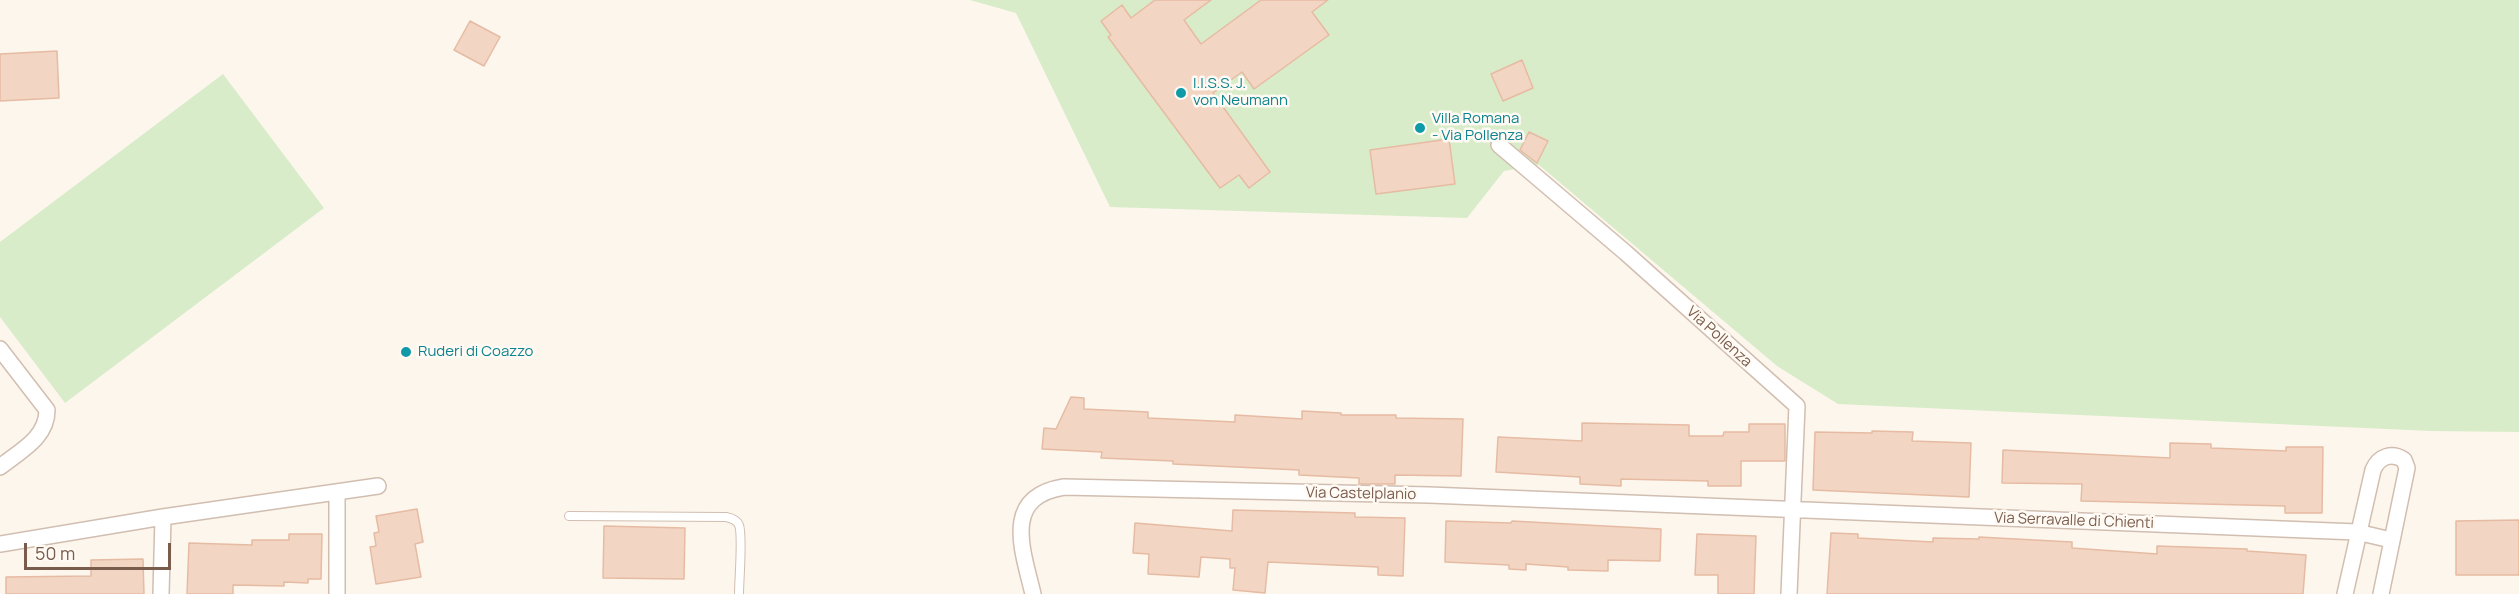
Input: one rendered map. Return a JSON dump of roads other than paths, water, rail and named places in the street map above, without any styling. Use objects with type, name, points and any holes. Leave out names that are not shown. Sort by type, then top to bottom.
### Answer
[{"type":"street","name":"Via Pollenza","points":[[1499,145],[1626,253],[1797,406],[1789,594]]},
{"type":"street","points":[[0,349],[47,410],[47,420],[37,438],[0,467]]},
{"type":"street","points":[[2345,594],[2374,466],[2382,458],[2395,455],[2404,460],[2407,468],[2381,594]]},
{"type":"street","points":[[0,544],[163,517],[378,486]]},
{"type":"street","name":"Via Castelplanio","points":[[1033,594],[1020,534],[1022,518],[1035,498],[1053,488],[1429,495],[1791,510]]},
{"type":"street","points":[[337,493],[337,594]]},
{"type":"street","name":"Via Serravalle di Chienti","points":[[1791,510],[2358,532],[2391,540]]},
{"type":"street","points":[[162,594],[163,517]]},
{"type":"lane","points":[[569,516],[726,517],[734,519],[739,524],[739,594]]},
{"type":"place","name":"I.I.S.S. J. von Neumann","points":[[1181,93]]},
{"type":"place","name":"Villa Romana - Via Pollenza","points":[[1420,128]]},
{"type":"place","name":"Ruderi di Coazzo","points":[[406,352]]}]
